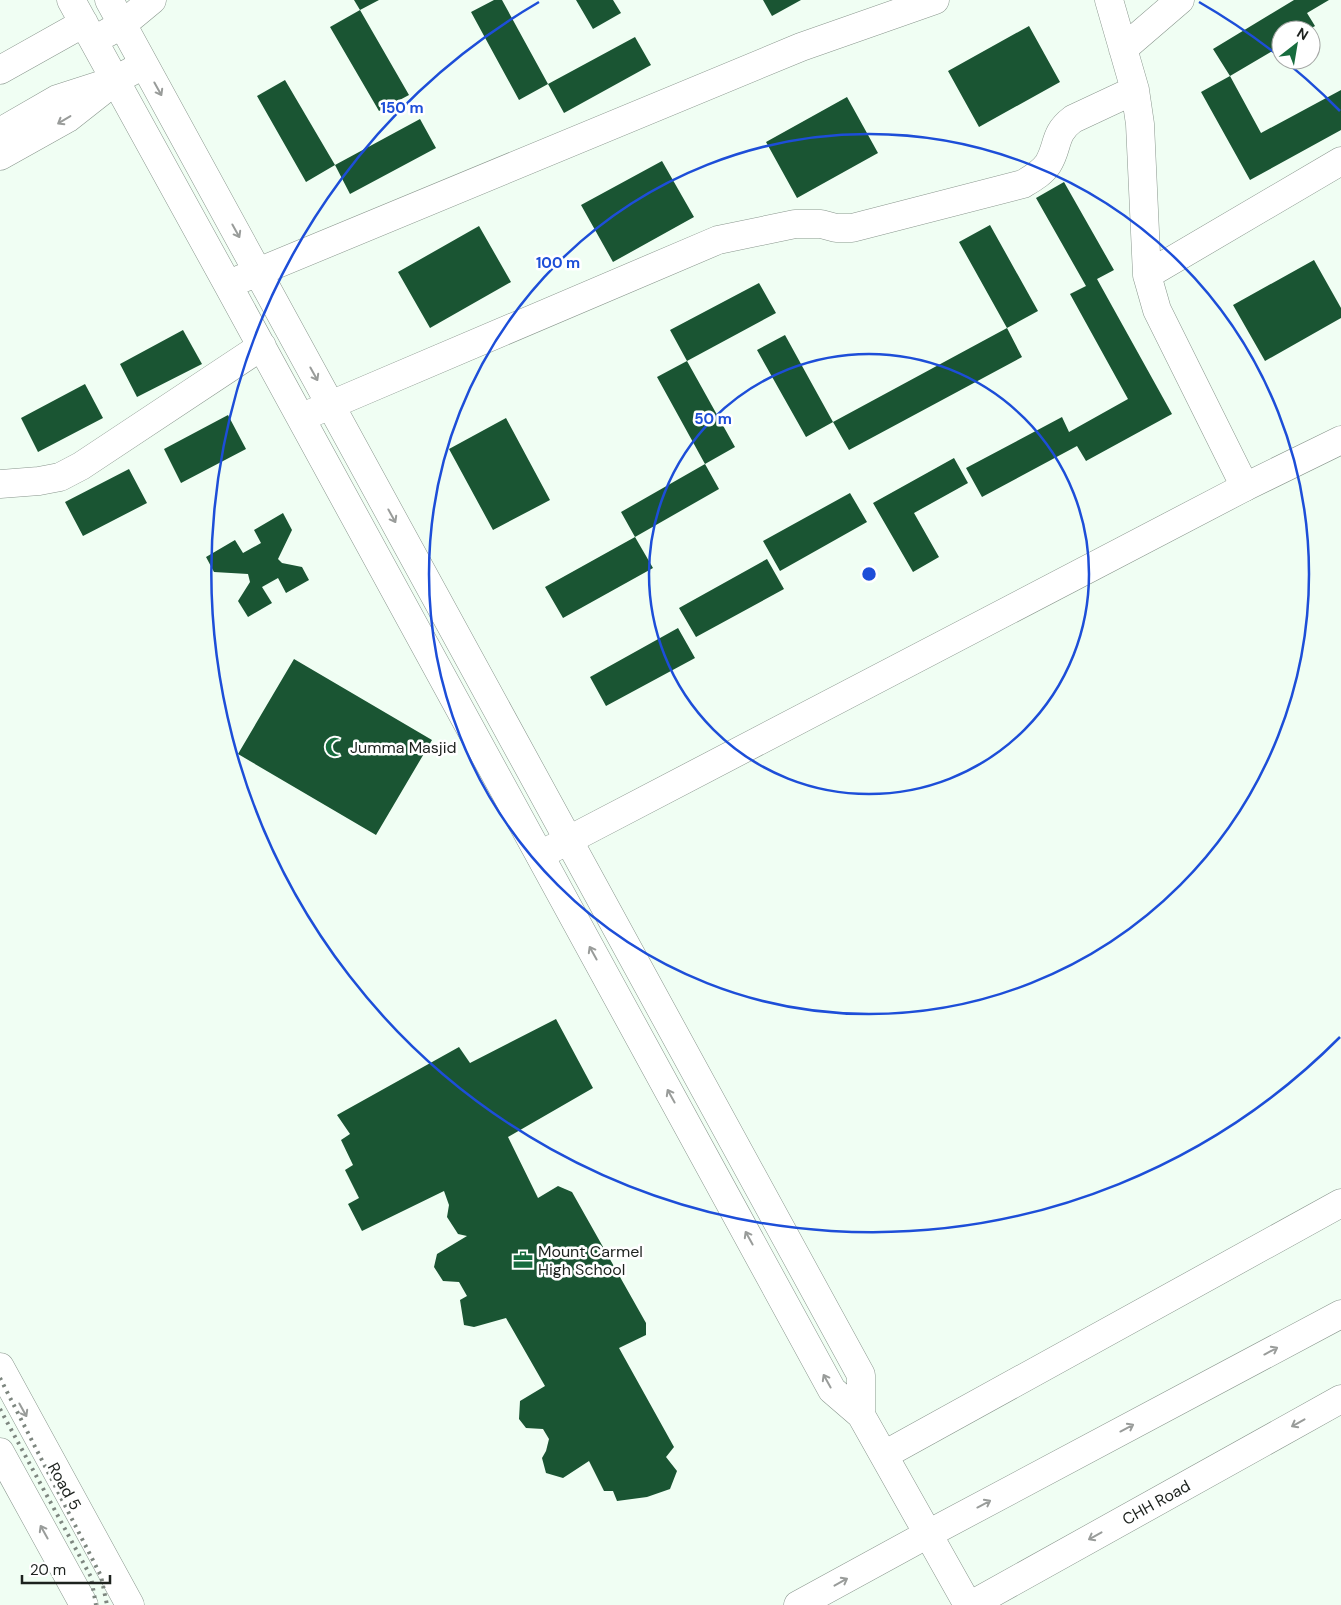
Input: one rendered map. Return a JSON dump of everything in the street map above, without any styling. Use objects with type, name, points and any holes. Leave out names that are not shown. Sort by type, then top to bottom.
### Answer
[{"type":"street","points":[[71,0],[832,1390],[861,1415],[969,1605]]},
{"type":"street","points":[[109,0],[861,1375],[861,1415]]},
{"type":"street","points":[[0,70],[89,32],[123,24],[152,0]]},
{"type":"street","points":[[228,285],[801,48],[935,0]]},
{"type":"street","points":[[1109,0],[1135,90],[1140,124],[1147,275],[1157,310],[1245,487]]},
{"type":"street","points":[[1123,49],[1180,0]]},
{"type":"street","points":[[0,156],[68,118],[116,80],[145,64]]},
{"type":"street","points":[[0,132],[57,99],[116,80]]},
{"type":"street","points":[[301,418],[718,240],[795,224],[821,224],[852,228],[1023,184],[1039,175],[1048,163],[1058,135],[1072,119],[1135,90]]},
{"type":"street","points":[[1147,275],[1341,161]]},
{"type":"street","points":[[0,484],[60,477],[81,466],[262,346]]},
{"type":"street","points":[[540,855],[1245,487],[1341,440]]},
{"type":"street","points":[[884,1455],[1341,1202]]},
{"type":"street","points":[[798,1605],[1341,1314]]},
{"type":"street","name":"Road 5","points":[[0,1367],[130,1605]]},
{"type":"street","name":"CHH Road","points":[[969,1605],[1341,1399]]},
{"type":"street","points":[[0,1452],[84,1605]]},
{"type":"building","points":[[354,0],[379,0],[360,10]]},
{"type":"building","points":[[494,0],[502,0],[548,84],[519,100],[471,12]]},
{"type":"building","points":[[576,0],[613,0],[621,13],[593,29]]},
{"type":"building","points":[[763,0],[801,0],[772,16]]},
{"type":"building","points":[[1294,0],[1329,0],[1307,13],[1311,20],[1271,20],[1271,52],[1230,76],[1213,49]]},
{"type":"building","points":[[360,10],[409,95],[379,111],[330,27]]},
{"type":"building","points":[[1029,26],[1060,82],[979,127],[948,71]]},
{"type":"building","points":[[635,37],[651,65],[564,113],[548,84]]},
{"type":"building","points":[[1230,76],[1261,133],[1341,90],[1341,130],[1250,180],[1201,92]]},
{"type":"building","points":[[285,80],[335,165],[306,182],[257,96]]},
{"type":"building","points":[[847,97],[878,153],[797,198],[766,142]]},
{"type":"building","points":[[420,119],[436,148],[350,194],[335,165]]},
{"type":"building","points":[[662,161],[694,217],[613,262],[581,205]]},
{"type":"building","points":[[1064,182],[1114,270],[1097,279],[1172,414],[1086,461],[1077,446],[982,497],[966,468],[1062,417],[1069,432],[1128,399],[1070,294],[1086,286],[1036,198]]},
{"type":"building","points":[[990,225],[1038,311],[1007,328],[959,242]]},
{"type":"building","points":[[479,226],[511,282],[430,328],[398,272]]},
{"type":"building","points":[[1314,260],[1341,308],[1341,318],[1265,361],[1233,305]]},
{"type":"building","points":[[759,283],[776,313],[687,361],[670,330]]},
{"type":"building","points":[[1007,328],[1022,357],[849,450],[833,422]]},
{"type":"building","points":[[183,330],[202,364],[137,397],[120,364]]},
{"type":"building","points":[[785,335],[833,422],[806,437],[757,350]]},
{"type":"building","points":[[687,361],[735,447],[705,464],[657,377]]},
{"type":"building","points":[[85,384],[103,418],[38,452],[21,418]]},
{"type":"building","points":[[228,415],[246,449],[181,483],[164,449]]},
{"type":"building","points":[[506,418],[550,500],[493,530],[449,449]]},
{"type":"building","points":[[954,458],[968,483],[914,513],[939,557],[913,572],[873,503]]},
{"type":"building","points":[[705,464],[719,489],[635,537],[621,512]]},
{"type":"building","points":[[129,469],[147,503],[83,536],[65,502]]},
{"type":"building","points":[[850,493],[867,522],[780,571],[763,541]]},
{"type":"building","points":[[283,513],[292,530],[278,559],[282,563],[302,567],[309,580],[286,593],[278,578],[262,587],[272,603],[248,617],[238,601],[250,582],[248,574],[214,572],[206,557],[235,540],[243,553],[261,543],[254,530]]},
{"type":"building","points":[[635,537],[653,568],[563,618],[545,587]]},
{"type":"building","points":[[767,559],[784,589],[696,637],[679,608]]},
{"type":"building","points":[[678,628],[695,658],[606,706],[590,677]]},
{"type":"building","name":"Jumma Masjid","points":[[294,659],[432,740],[376,835],[238,754]]},
{"type":"building","name":"Mount Carmel High School","points":[[556,1019],[593,1088],[508,1137],[538,1198],[558,1186],[572,1192],[646,1323],[646,1335],[619,1348],[674,1447],[666,1457],[677,1471],[670,1489],[647,1497],[617,1501],[613,1491],[604,1491],[589,1461],[563,1478],[546,1473],[542,1458],[549,1439],[543,1429],[526,1428],[519,1419],[520,1401],[545,1386],[506,1318],[474,1327],[464,1325],[460,1300],[467,1296],[459,1282],[443,1281],[434,1267],[437,1254],[467,1236],[458,1234],[447,1217],[449,1205],[444,1191],[362,1231],[348,1204],[359,1198],[345,1170],[353,1165],[341,1140],[350,1134],[337,1115],[459,1047],[470,1063]]},
{"type":"railway","points":[[0,1378],[101,1576],[107,1605]]},
{"type":"railway","points":[[0,1409],[91,1577],[96,1605]]},
{"type":"place","name":"Jumma Masjid","points":[[335,747]]},
{"type":"place","name":"Mount Carmel High School","points":[[523,1260]]}]
